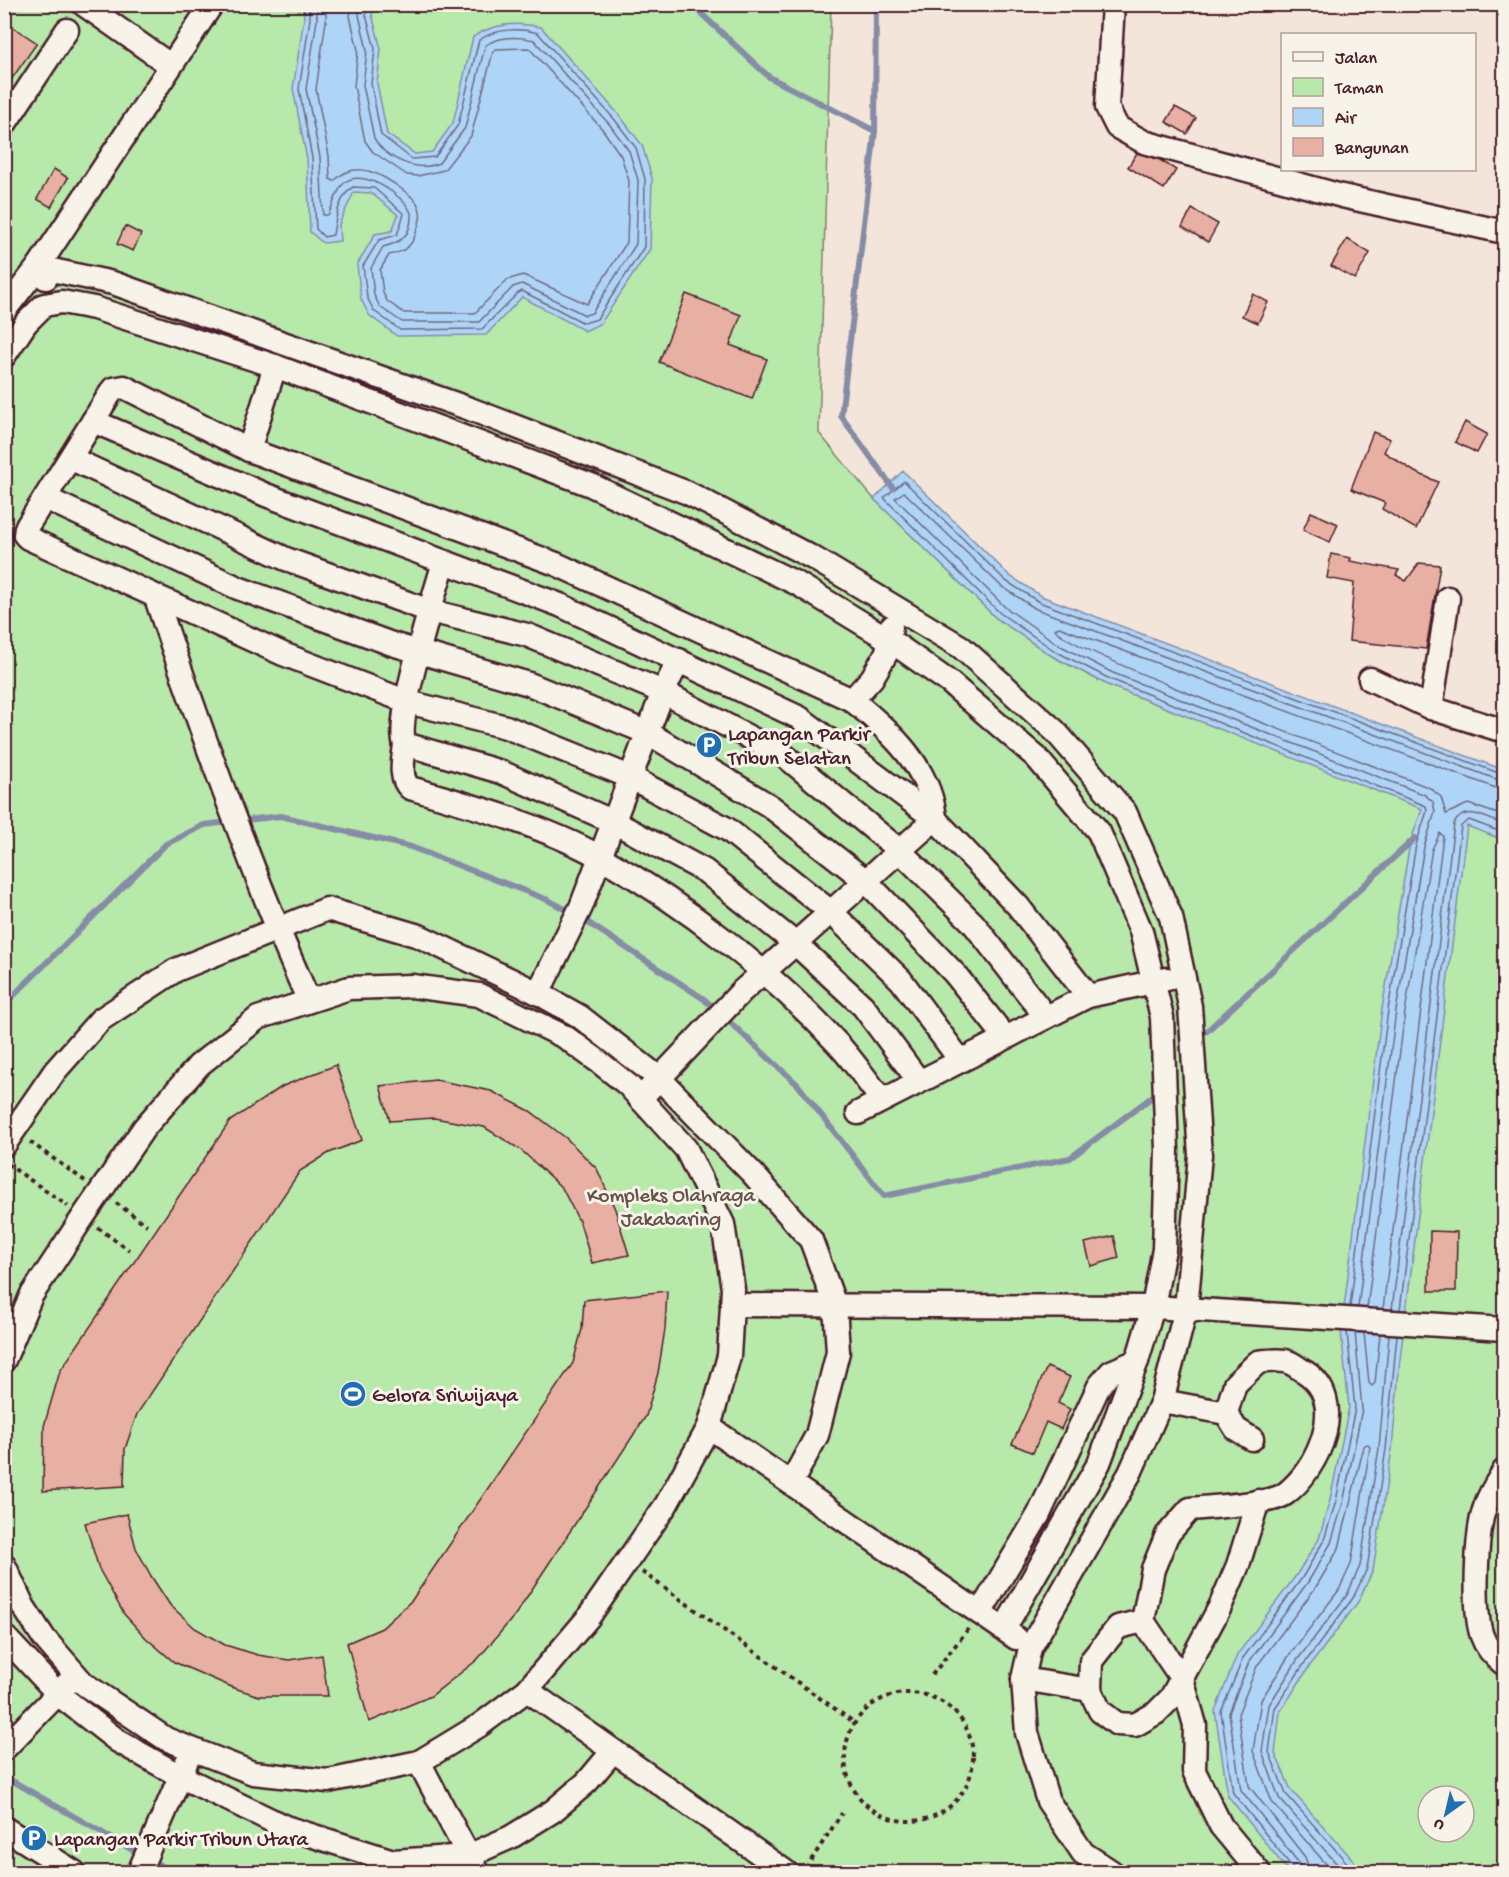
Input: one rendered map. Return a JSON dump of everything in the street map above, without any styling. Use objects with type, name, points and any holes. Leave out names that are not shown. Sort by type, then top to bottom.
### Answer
[{"type":"street","points":[[83,4],[170,65]]},
{"type":"street","points":[[4,311],[38,267],[212,4]]},
{"type":"street","points":[[1113,4],[1107,107],[1117,127],[1144,142],[1342,196],[1504,232]]},
{"type":"street","points":[[4,125],[67,30]]},
{"type":"street","points":[[38,267],[51,305]]},
{"type":"street","points":[[38,267],[124,286],[470,409],[688,493],[815,559],[961,647],[1055,731],[1125,812],[1171,917],[1190,1005],[1200,1155],[1186,1309],[1162,1401],[1130,1473],[1030,1648],[1023,1679],[1027,1733],[1048,1801],[1083,1853],[1112,1872]]},
{"type":"street","points":[[20,289],[51,305],[94,308],[275,366],[591,485],[798,584],[888,639],[949,682],[1036,757],[1099,832],[1141,931],[1161,1017],[1167,1150],[1164,1249],[1153,1307],[1137,1361],[1099,1463],[1004,1629]]},
{"type":"street","points":[[4,356],[27,323],[51,305]]},
{"type":"street","points":[[249,450],[275,366]]},
{"type":"street","points":[[935,819],[933,799],[915,763],[882,725],[852,700],[556,564],[249,450],[124,387],[113,389],[72,459],[26,528],[25,535],[28,538],[283,654],[408,702],[506,727],[630,777],[727,829],[831,912],[901,980],[960,1060]]},
{"type":"street","points":[[93,421],[266,495],[560,605],[800,717],[935,819],[1018,906],[1088,996]]},
{"type":"street","points":[[72,459],[286,559],[430,611],[527,635],[663,692],[785,756],[900,851],[973,924],[1046,1017]]},
{"type":"street","points":[[45,498],[238,588],[419,652],[529,684],[648,734],[770,806],[866,881],[955,974],[1005,1037]]},
{"type":"street","points":[[444,562],[419,652],[402,729],[405,744],[403,773],[406,785],[500,814],[600,857],[683,909],[763,973],[837,1043],[882,1100]]},
{"type":"street","points":[[156,598],[228,805],[308,999]]},
{"type":"street","points":[[1431,708],[1448,598]]},
{"type":"street","points":[[852,700],[872,678],[887,652],[888,639],[897,609]]},
{"type":"street","points":[[538,993],[581,907],[663,692],[679,660]]},
{"type":"street","points":[[1370,679],[1431,708],[1504,731]]},
{"type":"street","points":[[405,744],[501,772],[614,822],[705,871],[796,944],[863,1006],[918,1080]]},
{"type":"street","points":[[639,1099],[763,973],[935,819]]},
{"type":"street","points":[[9,1138],[55,1071],[100,1020],[176,970],[327,909],[419,936],[538,993],[579,1016],[659,1078],[753,1174],[811,1240],[835,1305],[838,1352],[817,1435],[791,1483]]},
{"type":"street","points":[[858,1113],[918,1080],[1088,996],[1153,981],[1184,977]]},
{"type":"street","points":[[4,1360],[32,1296],[100,1192],[144,1128],[199,1065],[258,1018],[308,999],[349,988],[412,986],[479,995],[565,1037],[628,1085],[686,1149],[723,1224],[733,1288],[729,1356],[709,1427],[666,1505],[588,1618],[527,1690],[480,1725],[419,1762],[328,1781],[253,1773],[191,1751],[148,1727],[84,1684],[44,1638],[23,1606],[4,1565]]},
{"type":"street","points":[[565,1037],[579,1016]]},
{"type":"street","points":[[732,1305],[1153,1307],[1408,1325],[1504,1329]]},
{"type":"street","points":[[980,1613],[1039,1514],[1099,1386],[1111,1372],[1137,1361]]},
{"type":"street","points":[[1226,1413],[1235,1384],[1258,1362],[1287,1361],[1312,1377],[1325,1397],[1326,1429],[1311,1465],[1284,1495],[1258,1501],[1190,1509],[1167,1534],[1153,1569],[1143,1621],[1182,1679],[1195,1725],[1194,1772],[1221,1826],[1259,1872]]},
{"type":"street","points":[[1162,1401],[1226,1413],[1236,1429],[1252,1440]]},
{"type":"street","points":[[709,1427],[1030,1648]]},
{"type":"street","points":[[1504,1471],[1483,1510],[1477,1596],[1477,1619],[1482,1638],[1494,1656],[1504,1664]]},
{"type":"street","points":[[1143,1621],[1118,1627],[1091,1661],[1090,1690],[1100,1711],[1117,1724],[1135,1725],[1156,1713],[1171,1698],[1220,1607],[1238,1565],[1258,1501]]},
{"type":"street","points":[[4,1636],[57,1694],[118,1741],[180,1776],[285,1827],[393,1861],[473,1864],[553,1811],[587,1782],[613,1751]]},
{"type":"street","points":[[11,1743],[76,1674]]},
{"type":"street","points":[[1023,1679],[1090,1690]]},
{"type":"street","points":[[527,1690],[786,1872]]},
{"type":"street","points":[[140,1869],[191,1751]]},
{"type":"street","points":[[419,1762],[473,1864]]},
{"type":"street","points":[[4,1828],[74,1872]]},
{"type":"path","points":[[9,1138],[100,1192],[147,1225]]},
{"type":"path","points":[[627,1561],[855,1723]]},
{"type":"path","points":[[932,1676],[980,1613]]},
{"type":"path","points":[[900,1694],[920,1694],[940,1701],[956,1714],[968,1732],[973,1752],[971,1772],[963,1792],[949,1807],[932,1817],[911,1821],[890,1818],[872,1809],[857,1795],[848,1776],[846,1749],[855,1723],[874,1704],[900,1694]]},
{"type":"path","points":[[803,1872],[842,1813]]},
{"type":"green space","name":"Kompleks Olahraga Jakabaring","points":[[5,5],[831,5],[819,433],[874,499],[996,618],[1052,656],[1108,685],[1504,840],[1504,1872],[5,1872]]},
{"type":"water","points":[[303,5],[375,5],[372,14],[381,49],[377,83],[387,134],[415,154],[432,152],[453,123],[473,37],[497,26],[523,24],[541,27],[620,116],[642,145],[652,178],[650,249],[601,323],[585,331],[522,297],[486,335],[397,336],[369,315],[361,299],[357,265],[375,234],[392,231],[398,215],[371,193],[354,192],[339,224],[340,241],[323,243],[310,232],[307,159],[293,89],[304,18]]},
{"type":"water","points":[[903,471],[1010,576],[1041,596],[1504,770],[1504,840],[1467,826],[1400,1359],[1392,1449],[1373,1570],[1358,1602],[1309,1667],[1280,1712],[1275,1753],[1291,1790],[1355,1862],[1358,1872],[1289,1872],[1228,1796],[1215,1711],[1237,1655],[1297,1574],[1319,1539],[1330,1500],[1349,1407],[1341,1331],[1382,1009],[1410,843],[1422,809],[1108,685],[1052,656],[996,618],[874,499]]},
{"type":"building","points":[[4,21],[37,43],[4,90]]},
{"type":"building","points":[[1175,107],[1196,118],[1187,134],[1166,122]]},
{"type":"building","points":[[1137,153],[1160,160],[1176,170],[1164,189],[1128,167]]},
{"type":"building","points":[[54,169],[68,178],[51,207],[37,199]]},
{"type":"building","points":[[1192,209],[1218,224],[1208,242],[1182,227]]},
{"type":"building","points":[[125,226],[141,234],[133,251],[117,244]]},
{"type":"building","points":[[1347,239],[1370,253],[1355,279],[1331,266]]},
{"type":"building","points":[[686,294],[741,315],[730,345],[767,359],[752,399],[659,362]]},
{"type":"building","points":[[1253,294],[1268,302],[1258,323],[1242,316]]},
{"type":"building","points":[[1465,422],[1487,434],[1477,453],[1455,442]]},
{"type":"building","points":[[1373,432],[1390,439],[1384,452],[1415,472],[1438,482],[1416,529],[1382,509],[1385,503],[1351,489]]},
{"type":"building","points":[[1311,512],[1338,524],[1330,542],[1303,530]]},
{"type":"building","points":[[1331,554],[1351,558],[1350,561],[1399,570],[1396,575],[1406,581],[1419,563],[1440,565],[1426,649],[1349,641],[1354,583],[1327,578]]},
{"type":"building","points":[[336,1065],[362,1140],[329,1153],[300,1171],[137,1414],[125,1449],[124,1486],[43,1491],[44,1426],[60,1371],[230,1121],[283,1086]]},
{"type":"building","points":[[436,1080],[491,1091],[530,1111],[566,1138],[597,1169],[615,1209],[629,1255],[592,1263],[580,1223],[562,1188],[521,1150],[484,1127],[434,1118],[390,1121],[380,1086]]},
{"type":"building","points":[[1430,1231],[1457,1232],[1456,1291],[1429,1291]]},
{"type":"building","points":[[1114,1236],[1119,1258],[1091,1266],[1085,1243]]},
{"type":"building","points":[[667,1291],[665,1329],[658,1373],[646,1416],[515,1615],[477,1660],[431,1696],[369,1722],[347,1643],[382,1628],[412,1600],[573,1363],[582,1329],[584,1300]]},
{"type":"building","points":[[1047,1367],[1070,1377],[1058,1403],[1070,1409],[1061,1429],[1046,1422],[1033,1453],[1012,1444]]},
{"type":"building","points":[[127,1514],[136,1548],[151,1576],[170,1605],[195,1628],[225,1645],[258,1655],[289,1660],[322,1655],[328,1696],[259,1696],[234,1688],[174,1662],[146,1638],[124,1614],[99,1569],[85,1523]]},
{"type":"waterway","points":[[691,4],[769,77],[875,131]]},
{"type":"waterway","points":[[876,4],[875,131],[841,416],[893,488]]},
{"type":"waterway","points":[[4,1005],[166,844],[204,825],[281,816],[411,847],[548,900],[572,913]]},
{"type":"waterway","points":[[1207,1031],[1415,838]]},
{"type":"waterway","points":[[581,918],[704,999],[716,1010]]},
{"type":"waterway","points":[[724,1017],[798,1085],[884,1196],[1070,1158],[1152,1097]]},
{"type":"waterway","points":[[4,1776],[141,1855]]},
{"type":"waterway","points":[[150,1860],[173,1872]]},
{"type":"place","name":"Lapangan Parkir Tribun Selatan","points":[[709,745]]},
{"type":"place","name":"Gelora Sriwijaya","points":[[353,1394]]},
{"type":"place","name":"Lapangan Parkir Tribun Utara","points":[[34,1838]]}]
